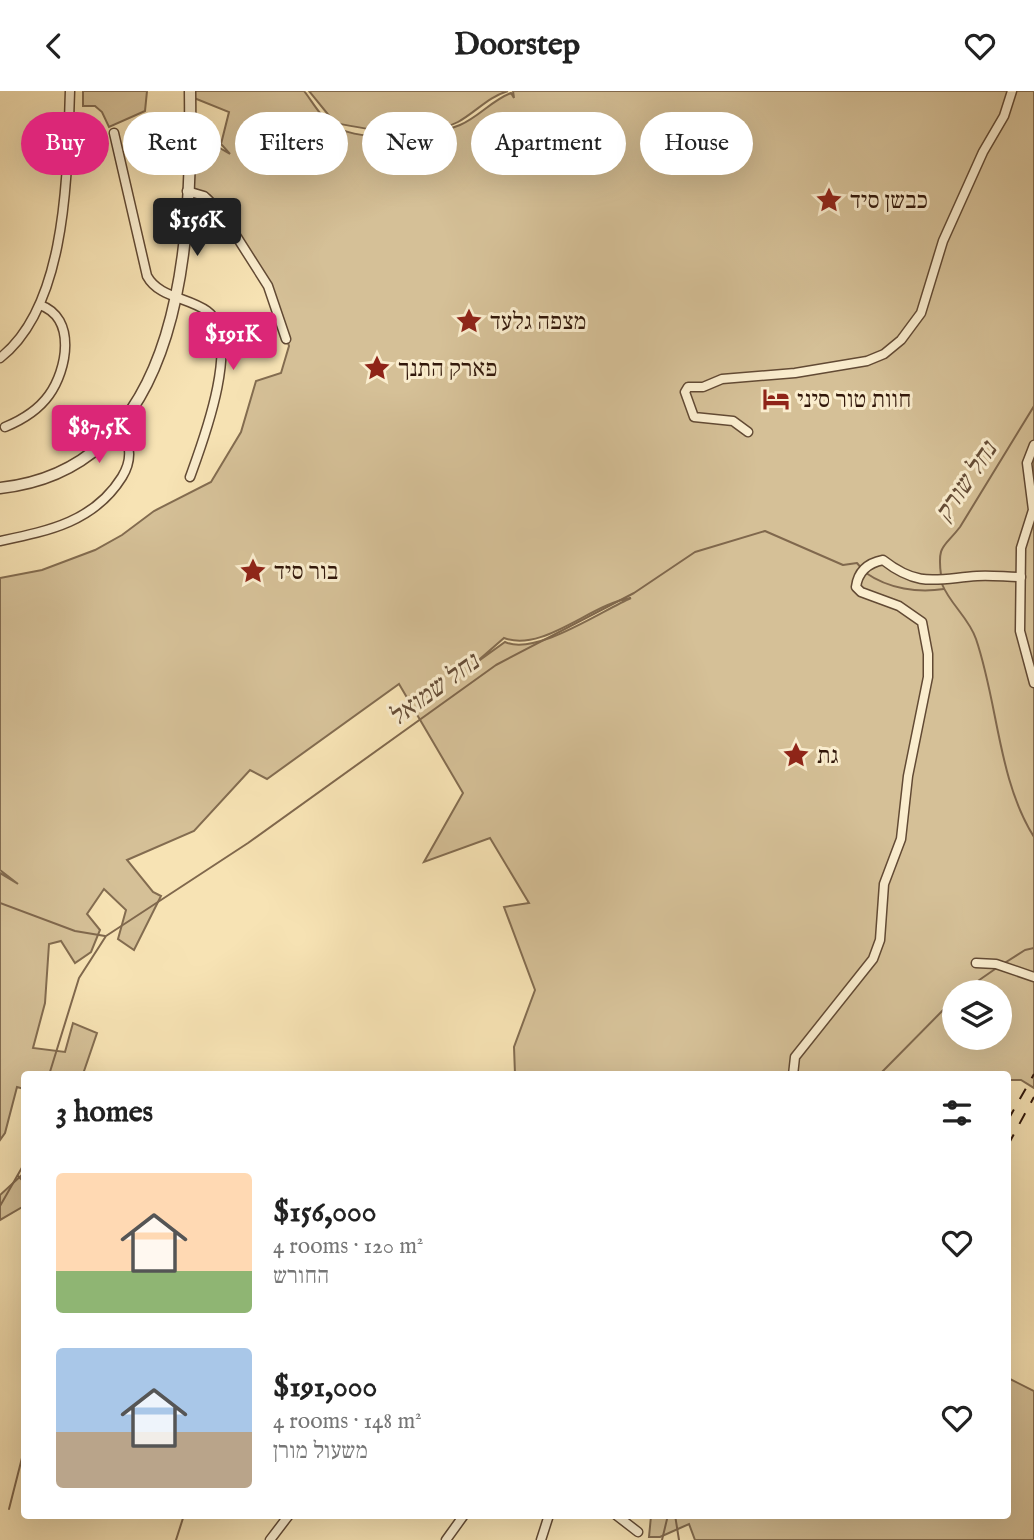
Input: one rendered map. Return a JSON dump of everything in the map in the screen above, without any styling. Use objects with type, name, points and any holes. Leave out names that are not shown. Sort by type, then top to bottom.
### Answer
[{"type":"street","points":[[70,112],[71,91]]},
{"type":"street","points":[[0,488],[36,481],[78,461],[119,426],[134,408],[155,368],[178,297],[187,191],[190,91]]},
{"type":"street","points":[[748,432],[733,421],[694,417],[685,392],[688,387],[703,387],[716,380],[795,373],[867,361],[884,354],[901,340],[921,313],[943,241],[983,152],[1004,116],[1012,91]]},
{"type":"street","points":[[114,133],[143,268],[154,286],[209,312],[218,325],[218,378],[213,412],[190,477]]},
{"type":"street","points":[[0,358],[26,333],[40,305],[56,245],[65,175]]},
{"type":"street","points":[[187,191],[204,196],[221,212],[268,286],[286,339]]},
{"type":"street","points":[[5,427],[24,418],[41,404],[61,372],[65,347],[62,326],[51,310],[40,305]]},
{"type":"street","points":[[0,541],[56,529],[87,514],[106,498],[129,463],[129,444],[119,426]]},
{"type":"street","points":[[1034,445],[1027,463],[1032,510],[1021,548],[1021,642],[1034,683]]},
{"type":"street","points":[[793,1071],[795,1057],[873,959],[877,950],[884,884],[901,839],[908,776],[928,677],[928,654],[922,622],[899,607],[861,592],[856,587],[859,576],[867,566],[883,560],[908,576],[929,582],[977,576],[1021,577]]},
{"type":"street","points":[[976,963],[996,964],[1034,977]]},
{"type":"street","points":[[270,1540],[286,1519]]},
{"type":"street","points":[[446,1540],[461,1519]]},
{"type":"street","points":[[541,1540],[548,1519]]},
{"type":"street","points":[[621,1519],[638,1532]]},
{"type":"shaded area","points":[[83,91],[147,91],[145,111],[123,112],[123,121],[109,127],[109,112],[102,112],[95,106],[83,106]]},
{"type":"shaded area","points":[[193,91],[304,91],[319,112],[235,112],[235,175],[348,175],[348,132],[362,134],[362,175],[457,175],[457,126],[471,119],[471,175],[626,175],[626,112],[481,112],[511,93],[514,98],[513,91],[1034,91],[1034,1088],[1021,1080],[1011,1080],[1011,1071],[515,1071],[514,1047],[535,990],[504,907],[529,903],[490,838],[424,862],[463,793],[399,684],[267,779],[250,770],[194,831],[127,860],[153,892],[161,896],[134,950],[118,939],[126,910],[104,889],[87,914],[100,930],[91,952],[75,963],[61,941],[49,944],[45,1003],[33,1048],[65,1052],[73,1023],[97,1033],[84,1071],[21,1071],[21,1088],[17,1087],[5,1133],[0,1140],[0,873],[18,884],[0,870],[0,578],[42,570],[95,550],[122,535],[154,511],[211,482],[241,432],[256,381],[281,373],[289,346],[269,282],[220,207],[210,195],[192,188],[192,175],[221,175],[221,149],[230,154],[221,144],[229,112],[194,98]],"holes":[[[631,598],[551,638],[518,645],[505,642],[473,665],[504,638],[519,641],[535,639],[600,608]]]},
{"type":"shaded area","points":[[309,91],[508,91],[494,97],[457,122],[457,112],[362,112],[362,128],[348,125],[348,112],[326,112]]},
{"type":"shaded area","points":[[21,1176],[21,1208],[0,1220],[0,1195]]},
{"type":"shaded area","points":[[1011,1380],[1034,1391],[1034,1540],[695,1540],[689,1524],[660,1537],[649,1537],[651,1519],[1011,1519]]},
{"type":"waterway","name":"נחל שורק","points":[[941,575],[940,557],[943,547],[960,527],[1034,406]]},
{"type":"waterway","name":"נחל שמואל","points":[[50,1071],[79,978],[106,936],[248,843],[496,665],[634,593],[695,552],[765,531],[843,565],[857,563],[862,569]]},
{"type":"waterway","name":"נחל שמואל","points":[[866,573],[884,583],[904,589],[944,589]]},
{"type":"waterway","name":"נחל שורק","points":[[942,584],[976,639],[1013,791],[1034,837]]},
{"type":"waterway","points":[[0,903],[75,931],[105,936]]},
{"type":"waterway","points":[[1003,964],[1025,950],[1034,948]]},
{"type":"waterway","points":[[979,980],[998,967]]},
{"type":"waterway","points":[[883,1071],[942,1011]]},
{"type":"waterway","name":"נחל שמואל","points":[[0,1206],[21,1169]]},
{"type":"waterway","points":[[18,1176],[21,1179]]},
{"type":"waterway","points":[[9,1509],[21,1462]]},
{"type":"waterway","points":[[176,1540],[183,1519]]},
{"type":"waterway","points":[[662,1540],[667,1519]]},
{"type":"waterway","points":[[676,1519],[679,1540]]},
{"type":"railway","points":[[1011,1115],[1034,1074]]},
{"type":"railway","points":[[1011,1139],[1034,1097]]},
{"type":"place","name":"כבשן סיד","points":[[829,200]]},
{"type":"place","name":"מצפה גלעד","points":[[469,321]]},
{"type":"place","name":"פארק התנך","points":[[377,368]]},
{"type":"place","name":"חוות טור סיני","points":[[776,399]]},
{"type":"place","name":"בור סיד","points":[[253,571]]},
{"type":"place","name":"גת","points":[[796,755]]}]
